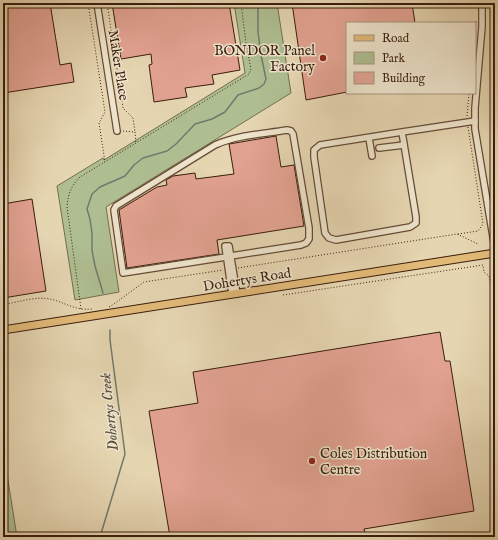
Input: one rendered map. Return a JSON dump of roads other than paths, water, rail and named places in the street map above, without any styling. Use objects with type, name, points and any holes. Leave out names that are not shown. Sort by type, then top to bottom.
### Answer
[{"type":"main road","name":"Dohertys Road","points":[[3,330],[495,253]]},
{"type":"street","name":"Maker Place","points":[[97,3],[117,131]]},
{"type":"street","points":[[482,3],[482,27],[475,108],[475,129],[495,249]]},
{"type":"street","points":[[402,132],[416,208],[416,223],[410,228],[336,240],[329,238],[325,233],[314,157],[314,150],[320,145],[369,138],[402,132],[475,121]]},
{"type":"street","points":[[287,130],[291,131],[293,134],[309,228],[309,240],[301,245],[229,257],[123,273],[114,210],[116,206],[223,141],[239,137],[287,130]]},
{"type":"street","points":[[369,138],[372,156]]},
{"type":"street","points":[[379,148],[404,145]]},
{"type":"street","points":[[229,257],[234,294]]},
{"type":"waterway","name":"Dohertys Creek","points":[[103,293],[95,266],[92,250],[92,233],[87,209],[92,194],[100,187],[125,176],[134,165],[143,158],[167,151],[176,144],[195,124],[212,119],[225,112],[238,95],[259,88],[264,84],[266,79],[258,32],[258,3]]},
{"type":"waterway","name":"Dohertys Creek","points":[[100,537],[125,454],[110,340],[110,330]]},
{"type":"place","name":"BONDOR Panel Factory","points":[[323,58]]},
{"type":"place","name":"Coles Distribution Centre","points":[[312,461]]}]
